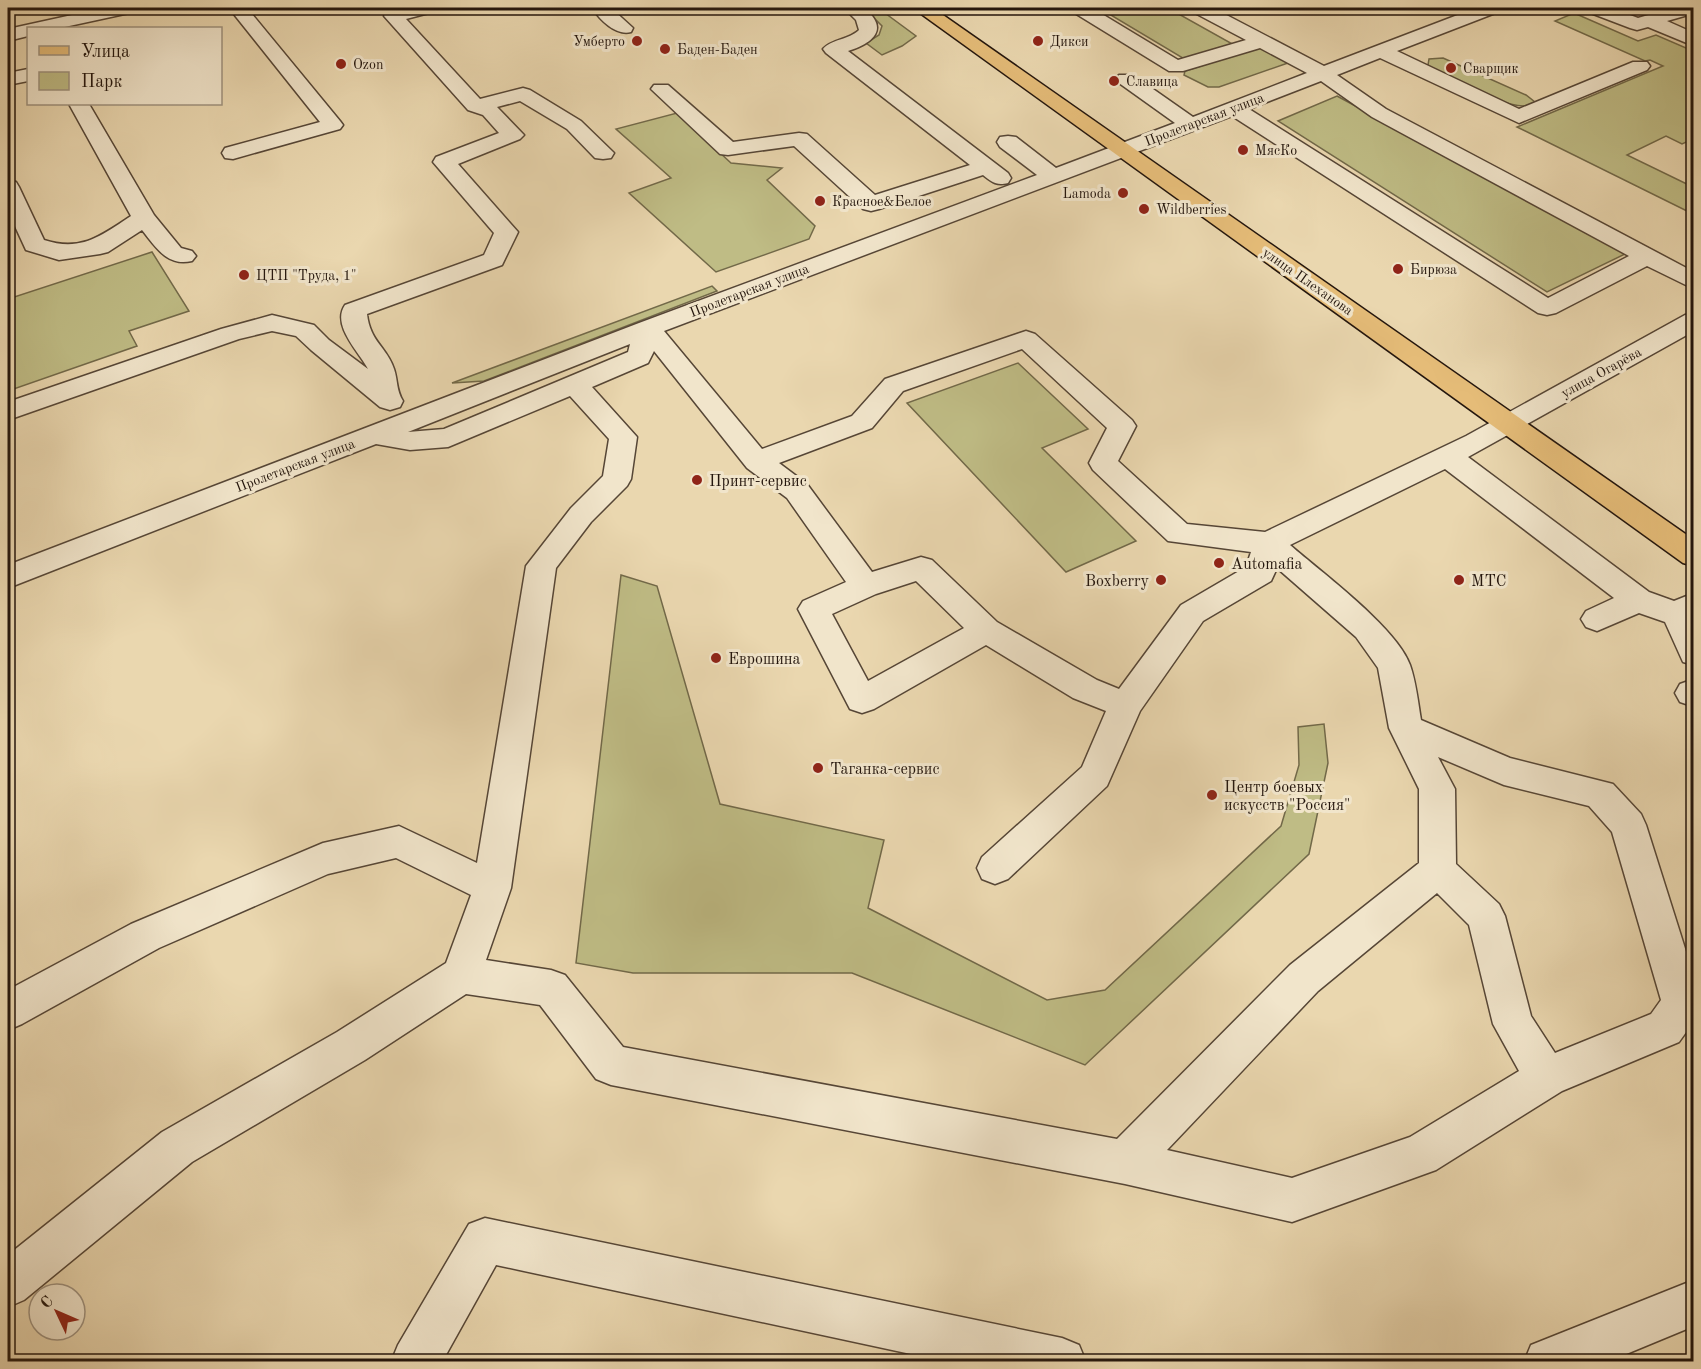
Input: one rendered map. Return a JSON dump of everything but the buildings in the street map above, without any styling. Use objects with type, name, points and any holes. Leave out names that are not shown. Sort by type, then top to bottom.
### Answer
[{"type":"main road","name":"улица Плеханова","points":[[922,8],[1694,555]]},
{"type":"street","points":[[42,27],[127,8]]},
{"type":"street","points":[[233,153],[333,125],[238,8]]},
{"type":"street","points":[[385,395],[381,368],[356,330],[354,310],[494,260],[506,232],[444,162],[513,135],[490,111],[475,106],[393,16],[426,8]]},
{"type":"street","points":[[601,8],[624,28]]},
{"type":"street","points":[[853,8],[864,15],[869,25],[867,34],[858,42],[833,50],[1016,190]]},
{"type":"street","points":[[1080,8],[1176,67],[1262,41]]},
{"type":"street","points":[[1200,8],[1322,73],[1379,113],[1694,282]]},
{"type":"street","name":"Пролетарская улица","points":[[8,577],[648,328],[1191,125],[1491,8]]},
{"type":"street","points":[[1595,8],[1637,24],[1681,11]]},
{"type":"street","points":[[1651,21],[1694,40]]},
{"type":"street","points":[[8,35],[27,30]]},
{"type":"street","points":[[1380,51],[1519,117],[1640,66]]},
{"type":"street","points":[[1126,79],[1191,125]]},
{"type":"street","points":[[661,89],[729,149],[799,140],[902,233]]},
{"type":"street","points":[[475,106],[523,94],[574,125],[603,153]]},
{"type":"street","points":[[80,105],[144,218],[173,253],[184,256]]},
{"type":"street","points":[[1233,108],[1547,308],[1648,256]]},
{"type":"street","points":[[1008,142],[1052,176]]},
{"type":"street","points":[[871,204],[986,167]]},
{"type":"street","points":[[8,187],[34,245],[59,253],[100,247],[144,218]]},
{"type":"street","name":"улица Огарёва","points":[[1268,543],[1509,424],[1694,320]]},
{"type":"street","points":[[8,411],[230,334],[272,322],[305,330],[320,345],[385,395],[404,423]]},
{"type":"street","points":[[372,435],[410,441],[448,438],[576,386],[639,357],[648,328]]},
{"type":"street","points":[[648,328],[757,461],[797,491],[865,586]]},
{"type":"street","points":[[757,461],[862,422],[894,385],[1026,339],[1122,426],[1104,464],[1179,534],[1268,543],[1367,629],[1394,665],[1406,728],[1437,789],[1438,870],[1486,916],[1514,1024],[1547,1077]]},
{"type":"street","points":[[8,1284],[177,1147],[351,1046],[461,975],[492,888],[541,566],[580,515],[617,479],[623,437],[576,386]]},
{"type":"street","points":[[1447,456],[1638,600],[1685,609],[1694,653]]},
{"type":"street","points":[[995,868],[1095,776],[1126,705],[1192,613],[1260,573],[1268,543]]},
{"type":"street","points":[[986,630],[862,700],[814,609],[865,586],[921,568],[986,630],[1085,689],[1126,705]]},
{"type":"street","points":[[1597,620],[1638,600]]},
{"type":"street","points":[[461,975],[550,988],[611,1065],[1125,1162],[1292,1200],[1421,1155],[1547,1077],[1665,1028],[1682,1004],[1628,825],[1600,794],[1504,771],[1406,728]]},
{"type":"street","points":[[8,1011],[146,936],[323,859],[399,842],[492,888]]},
{"type":"street","points":[[1125,1162],[1304,978],[1438,870]]},
{"type":"street","points":[[415,1362],[485,1240],[1062,1362]]},
{"type":"street","points":[[1548,1362],[1694,1303]]},
{"type":"green space","points":[[864,8],[878,8],[916,36],[902,46],[882,55],[866,43],[879,35],[882,26]]},
{"type":"green space","points":[[1099,8],[1168,8],[1236,46],[1186,60]]},
{"type":"green space","points":[[1574,13],[1638,41],[1656,35],[1693,51],[1693,139],[1682,144],[1666,136],[1627,155],[1693,187],[1693,214],[1517,127],[1663,66],[1650,60],[1645,61],[1555,21]]},
{"type":"green space","points":[[1264,46],[1287,58],[1288,63],[1219,87],[1208,87],[1184,75],[1185,71]]},
{"type":"green space","points":[[1443,58],[1526,95],[1535,102],[1527,106],[1502,102],[1471,89],[1428,65],[1429,59]]},
{"type":"green space","points":[[1337,96],[1627,253],[1547,292],[1278,121]]},
{"type":"green space","points":[[677,113],[731,163],[782,168],[767,180],[815,226],[809,239],[716,272],[629,193],[671,178],[616,129]]},
{"type":"green space","points":[[152,252],[189,311],[129,331],[137,346],[8,391],[8,299]]},
{"type":"green space","points":[[712,286],[717,291],[484,381],[452,383]]},
{"type":"green space","points":[[1018,363],[1088,429],[1042,448],[1136,541],[1066,572],[907,403]]},
{"type":"green space","points":[[621,575],[657,586],[720,804],[884,840],[868,908],[1047,1000],[1105,990],[1281,826],[1299,765],[1298,727],[1324,724],[1328,763],[1309,854],[1085,1065],[852,973],[633,973],[576,963]]},
{"type":"place","name":"Умберто","points":[[637,41]]},
{"type":"place","name":"Дикси","points":[[1038,41]]},
{"type":"place","name":"Баден-Баден","points":[[665,49]]},
{"type":"place","name":"Ozon","points":[[341,64]]},
{"type":"place","name":"Сварщик","points":[[1451,68]]},
{"type":"place","name":"Славица","points":[[1114,81]]},
{"type":"place","name":"МясКо","points":[[1243,150]]},
{"type":"place","name":"Lamoda","points":[[1123,193]]},
{"type":"place","name":"Красное&Белое","points":[[820,201]]},
{"type":"place","name":"Wildberries","points":[[1144,209]]},
{"type":"place","name":"Бирюза","points":[[1398,269]]},
{"type":"place","name":"ЦТП \"Труда, 1\"","points":[[244,275]]},
{"type":"place","name":"Принт-сервис","points":[[697,480]]},
{"type":"place","name":"Automafia","points":[[1219,563]]},
{"type":"place","name":"Boxberry","points":[[1161,580]]},
{"type":"place","name":"МТС","points":[[1459,580]]},
{"type":"place","name":"Еврошина","points":[[716,658]]},
{"type":"place","name":"Таганка-сервис","points":[[818,768]]},
{"type":"place","name":"Центр боевых искусств \"Россия\"","points":[[1212,795]]}]
